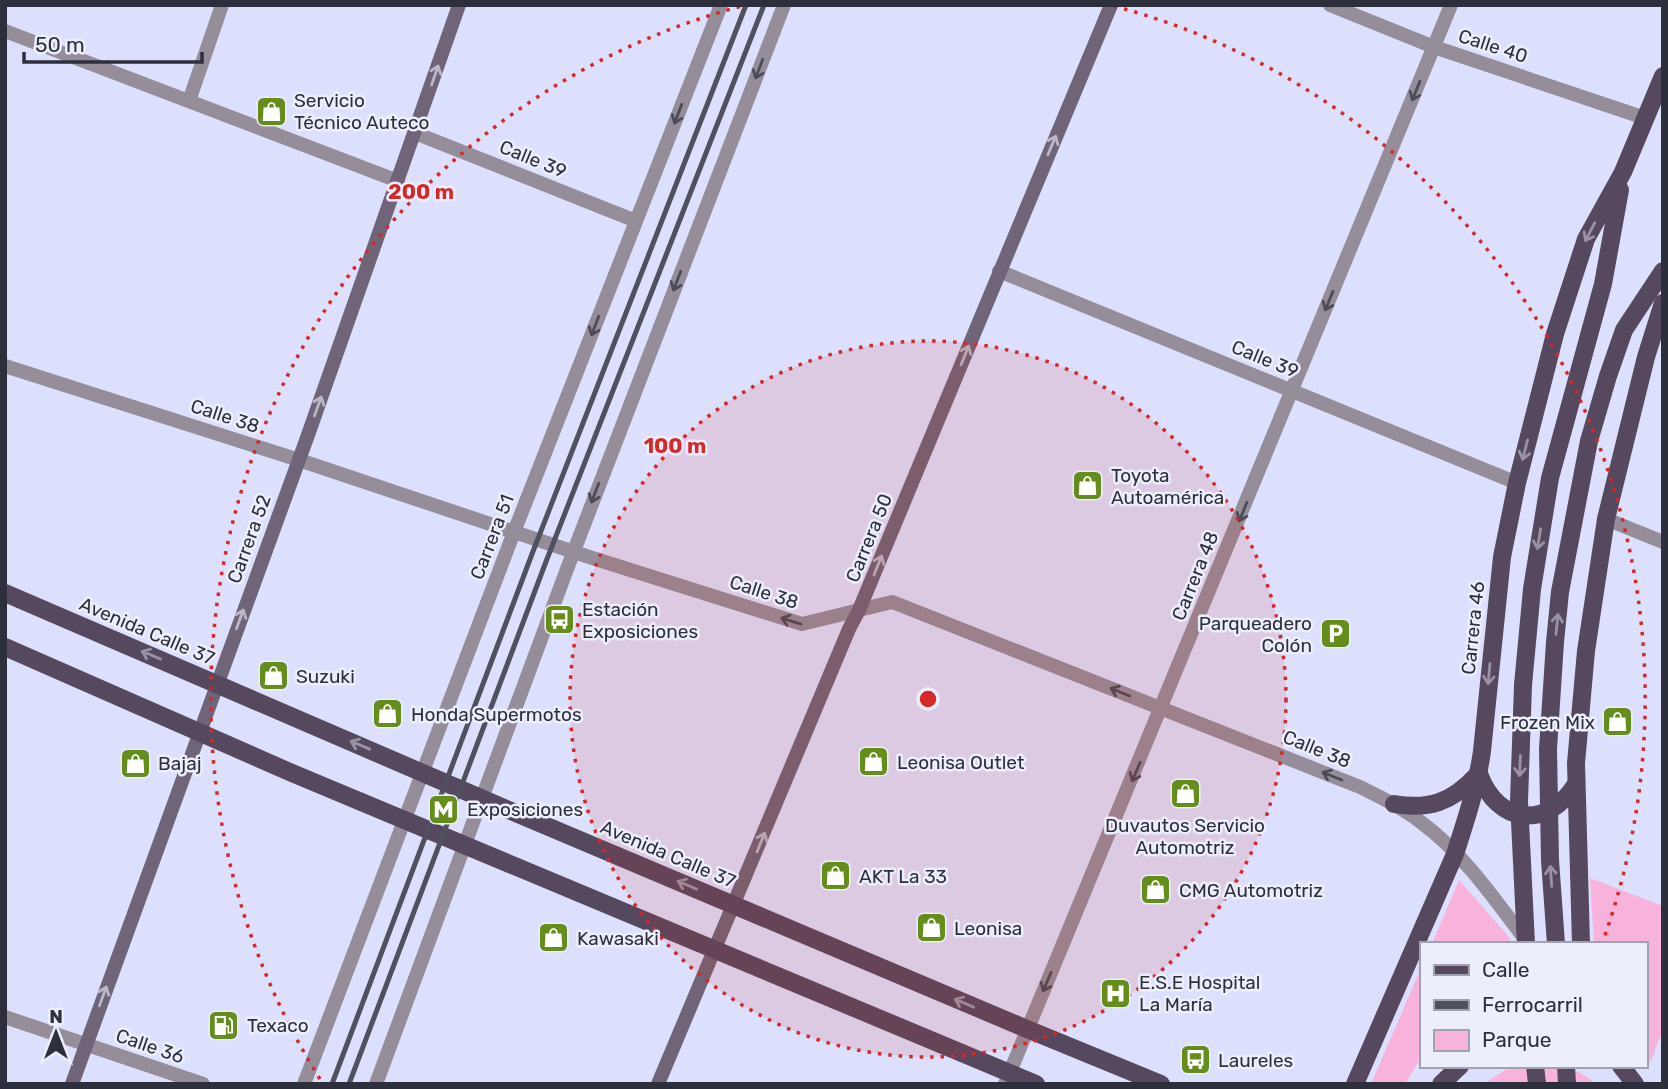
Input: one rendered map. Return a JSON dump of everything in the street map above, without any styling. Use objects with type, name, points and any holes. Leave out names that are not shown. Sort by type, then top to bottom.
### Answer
[{"type":"main road","name":"Carrera 52","points":[[72,1084],[299,460],[459,5]]},
{"type":"main road","name":"Carrera 50","points":[[658,1084],[1111,5]]},
{"type":"main road","name":"Carrera 46","points":[[1355,1084],[1455,854],[1479,774],[1502,557],[1517,483],[1555,334],[1586,239],[1623,172],[1663,76]]},
{"type":"main road","name":"Carrera 46","points":[[1527,942],[1518,801],[1526,648],[1538,544],[1563,424],[1603,284],[1623,172]]},
{"type":"main road","points":[[1556,942],[1548,749],[1560,592],[1589,441],[1624,330],[1663,271]]},
{"type":"main road","points":[[1581,942],[1576,784],[1580,710],[1606,519],[1646,357],[1663,303]]},
{"type":"main road","name":"Avenida Calle 37","points":[[5,593],[482,799],[1161,1084]]},
{"type":"main road","points":[[5,647],[198,733],[1008,1078],[1036,1084]]},
{"type":"main road","points":[[1394,804],[1420,806],[1450,799],[1463,791],[1479,774],[1485,791],[1497,806],[1515,814],[1533,816],[1551,811],[1566,800],[1576,784]]},
{"type":"main road","points":[[1441,1084],[1458,1068]]},
{"type":"main road","points":[[1623,1068],[1635,1084]]},
{"type":"street","points":[[189,101],[222,5]]},
{"type":"street","name":"Carrera 51","points":[[304,1084],[514,532],[720,5]]},
{"type":"street","points":[[376,1084],[573,552],[784,5]]},
{"type":"street","name":"Calle 40","points":[[1330,5],[1434,47],[1645,118]]},
{"type":"street","name":"Carrera 48","points":[[1008,1078],[1451,5]]},
{"type":"street","points":[[5,31],[398,181]]},
{"type":"street","name":"Calle 39","points":[[415,133],[636,221]]},
{"type":"street","name":"Calle 39","points":[[999,271],[1517,483]]},
{"type":"street","name":"Calle 38","points":[[5,366],[802,625],[892,602],[1360,787],[1394,804],[1424,824],[1455,854],[1494,897],[1526,942]]},
{"type":"street","points":[[1606,519],[1663,542]]},
{"type":"street","name":"Calle 36","points":[[5,1017],[203,1084]]},
{"type":"green space","points":[[1590,878],[1663,906],[1663,1029],[1651,1061],[1647,1058],[1647,942],[1594,942]]},
{"type":"green space","points":[[1459,880],[1510,942],[1433,942]]},
{"type":"green space","points":[[1420,970],[1420,1060],[1405,1084],[1371,1084]]},
{"type":"green space","points":[[1508,1068],[1566,1068],[1586,1076],[1596,1084],[1484,1084]]},
{"type":"railway","points":[[332,1084],[532,554],[746,5]]},
{"type":"railway","points":[[349,1084],[547,559],[764,5]]},
{"type":"place","name":"Servicio Técnico Auteco","points":[[271,111]]},
{"type":"place","name":"Toyota Autoamérica","points":[[1088,486]]},
{"type":"place","name":"Estación Exposiciones","points":[[559,620]]},
{"type":"place","name":"Parqueadero Colón","points":[[1335,634]]},
{"type":"place","name":"Suzuki","points":[[273,676]]},
{"type":"place","name":"Honda Supermotos","points":[[388,714]]},
{"type":"place","name":"Frozen Mix","points":[[1618,722]]},
{"type":"place","name":"Leonisa Outlet","points":[[874,762]]},
{"type":"place","name":"Bajaj","points":[[135,763]]},
{"type":"place","name":"Duvautos Servicio Automotriz","points":[[1185,794]]},
{"type":"place","name":"Exposiciones","points":[[444,809]]},
{"type":"place","name":"AKT La 33","points":[[836,876]]},
{"type":"place","name":"CMG Automotriz","points":[[1156,890]]},
{"type":"place","name":"Leonisa","points":[[931,928]]},
{"type":"place","name":"Kawasaki","points":[[554,938]]},
{"type":"place","name":"E.S.E Hospital La María","points":[[1116,993]]},
{"type":"place","name":"Texaco","points":[[224,1025]]},
{"type":"place","name":"Laureles","points":[[1195,1060]]}]
